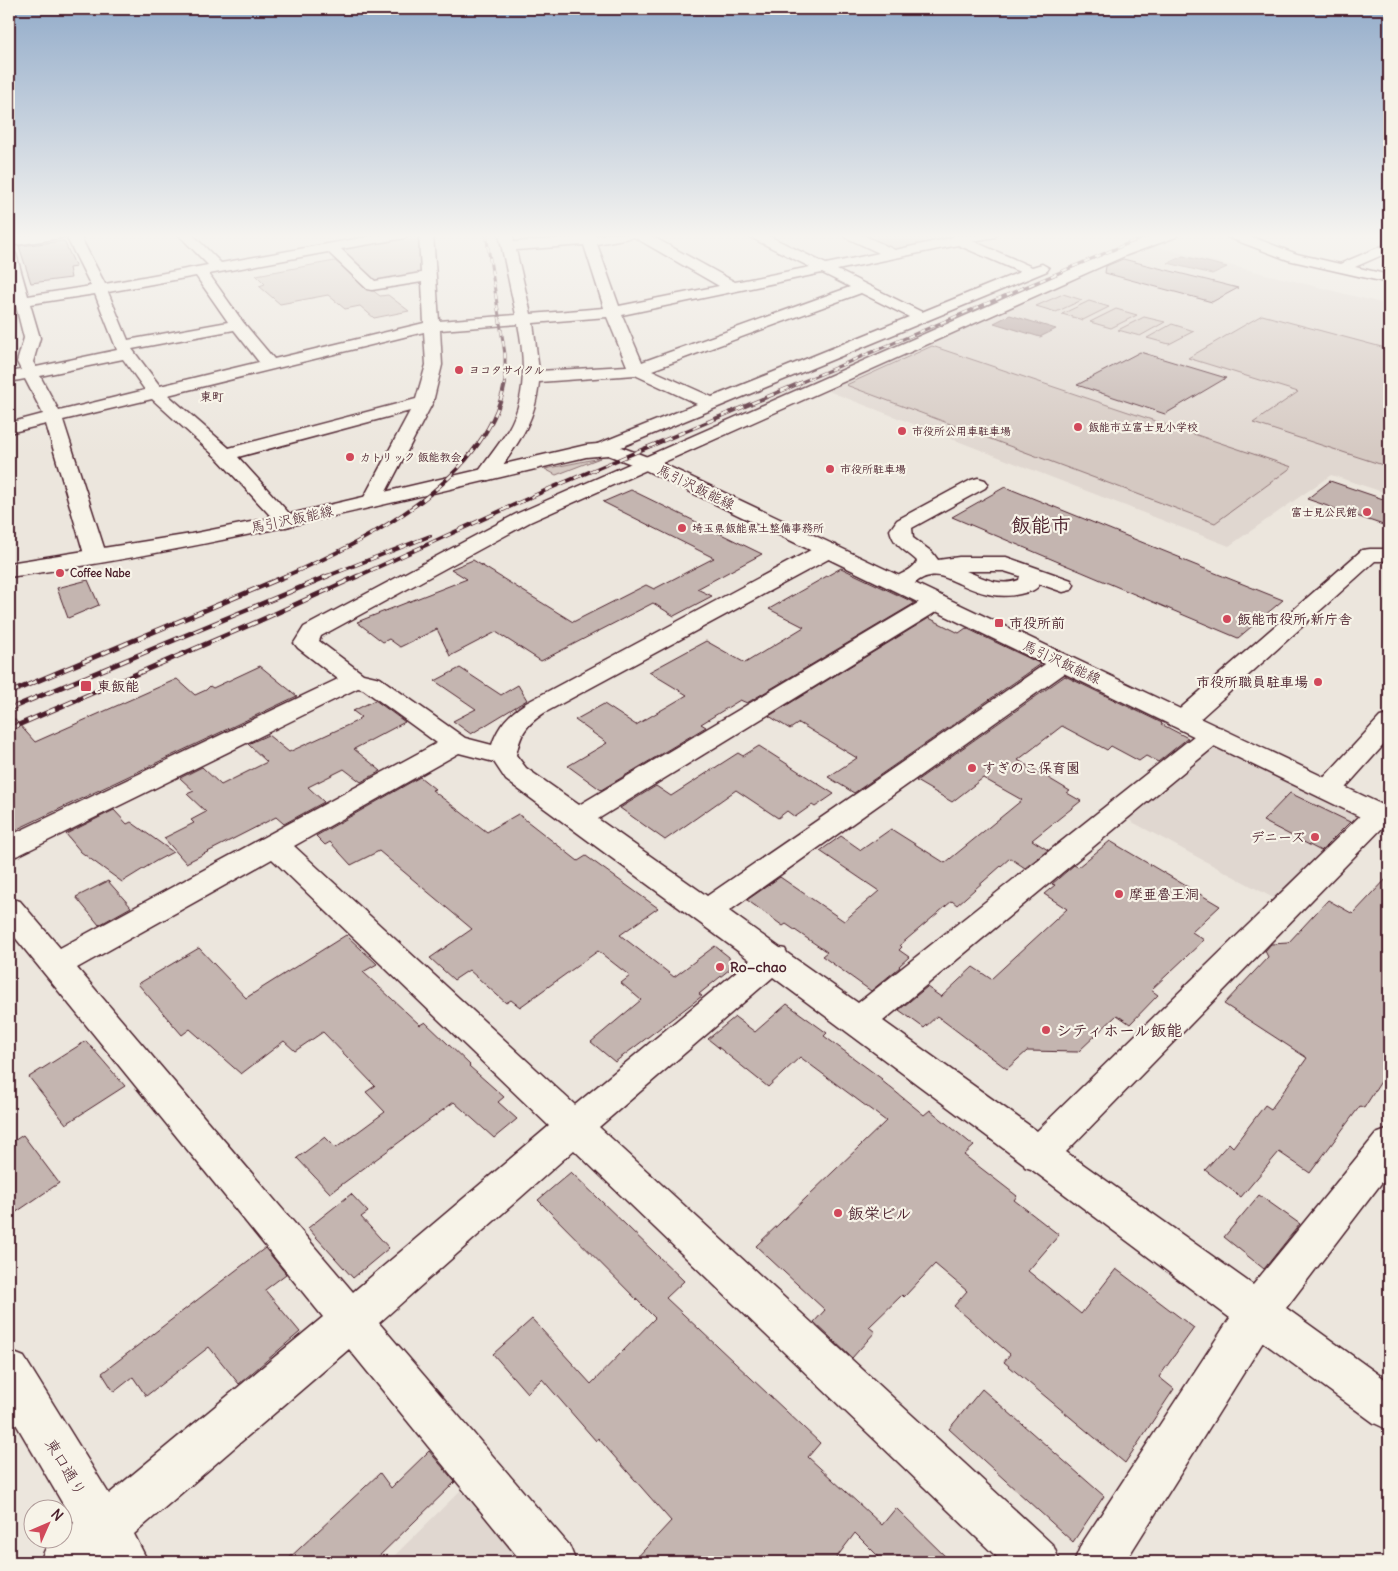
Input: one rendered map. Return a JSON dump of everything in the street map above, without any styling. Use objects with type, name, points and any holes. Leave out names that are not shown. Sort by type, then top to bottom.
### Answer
[{"type":"street","points":[[18,307],[32,338],[26,362],[30,374],[53,417],[95,554]]},
{"type":"street","points":[[108,307],[125,350],[156,392],[225,455],[286,521]]},
{"type":"street","points":[[226,307],[270,365]]},
{"type":"street","points":[[372,501],[424,402],[434,365],[431,307]]},
{"type":"street","points":[[487,474],[521,423],[528,402],[532,377],[521,307]]},
{"type":"street","points":[[611,307],[637,370],[712,404]]},
{"type":"street","points":[[9,428],[432,326],[613,312],[635,307]]},
{"type":"street","points":[[532,377],[637,370],[808,307]]},
{"type":"street","points":[[901,307],[921,317]]},
{"type":"street","points":[[602,449],[945,307]]},
{"type":"street","points":[[997,307],[523,518],[312,632],[306,643],[355,680],[371,683],[456,744],[503,756],[516,774],[708,910],[1038,1155],[1389,1408]]},
{"type":"street","points":[[9,377],[30,374],[125,350],[238,325]]},
{"type":"street","points":[[225,455],[424,402]]},
{"type":"street","name":"馬引沢飯能線","points":[[9,570],[95,554],[191,540],[286,521],[586,451],[602,449],[618,451],[1384,817]]},
{"type":"street","points":[[925,569],[928,560],[924,554],[909,547],[901,538],[900,530],[904,524],[978,484]]},
{"type":"street","points":[[503,756],[507,734],[518,720],[535,708],[828,550]]},
{"type":"street","points":[[1183,720],[1370,555],[1389,555]]},
{"type":"street","points":[[899,584],[925,569],[959,564],[1006,564],[1063,585]]},
{"type":"street","points":[[925,569],[952,573],[1030,608]]},
{"type":"street","points":[[991,590],[1019,588],[1028,584],[1032,574]]},
{"type":"street","points":[[578,818],[936,602]]},
{"type":"street","points":[[708,910],[1063,662]]},
{"type":"street","points":[[9,848],[355,680]]},
{"type":"street","points":[[1328,790],[1389,723]]},
{"type":"street","points":[[859,1021],[1212,734]]},
{"type":"street","points":[[55,965],[456,744]]},
{"type":"street","points":[[1038,1155],[1384,817]]},
{"type":"street","points":[[275,845],[1036,1562]]},
{"type":"street","points":[[9,909],[552,1562]]},
{"type":"street","points":[[64,1562],[114,1545],[352,1320],[574,1127],[774,958]]},
{"type":"street","points":[[1098,1562],[1257,1313],[1389,1145]]},
{"type":"street","name":"東口通り","points":[[9,1372],[114,1545]]},
{"type":"shaded area","points":[[362,307],[404,307],[409,311],[374,318]]},
{"type":"shaded area","name":"飯能市立富士見小学校","points":[[1008,307],[1389,307],[1389,494],[1331,475],[1229,546],[823,389]]},
{"type":"shaded area","points":[[1040,307],[1066,307],[1056,312]]},
{"type":"shaded area","points":[[1076,307],[1108,307],[1083,320],[1062,314]]},
{"type":"shaded area","points":[[1116,309],[1137,315],[1111,328],[1090,322]]},
{"type":"shaded area","points":[[1010,315],[1056,329],[1040,337],[994,323]]},
{"type":"shaded area","points":[[1262,315],[1389,349],[1389,467],[1253,423],[1298,392],[1188,358]]},
{"type":"shaded area","points":[[1144,317],[1165,322],[1140,336],[1118,330]]},
{"type":"shaded area","points":[[1172,324],[1194,331],[1169,344],[1147,338]]},
{"type":"shaded area","points":[[932,346],[1292,467],[1215,523],[846,385]]},
{"type":"shaded area","points":[[600,458],[556,475],[545,469]]},
{"type":"shaded area","points":[[1212,744],[1365,818],[1279,901],[1123,817]]},
{"type":"shaded area","points":[[469,1482],[535,1562],[388,1562]]},
{"type":"building","points":[[1140,352],[1226,378],[1165,414],[1077,385]]},
{"type":"building","name":"富士見公民館","points":[[1330,481],[1389,501],[1389,527],[1307,499]]},
{"type":"building","points":[[1005,487],[1283,600],[1238,638],[952,517]]},
{"type":"building","points":[[631,490],[762,554],[697,589],[712,596],[674,616],[653,603],[541,661],[496,632],[450,656],[437,629],[400,647],[389,639],[383,642],[357,622],[467,579],[451,569],[473,560],[573,622],[646,585],[654,589],[714,558],[603,502]]},
{"type":"building","points":[[841,568],[915,603],[747,703],[740,700],[701,724],[706,727],[601,790],[568,766],[607,743],[575,720],[604,704],[636,725],[687,695],[649,672],[706,641],[745,663],[804,627],[769,609]]},
{"type":"building","points":[[88,580],[99,605],[68,618],[57,588]]},
{"type":"building","points":[[929,618],[959,633],[966,628],[1041,664],[854,793],[828,777],[857,758],[799,723],[790,729],[769,716]]},
{"type":"building","points":[[260,666],[297,696],[9,833],[9,713],[35,742],[177,679],[195,695],[210,686],[213,688]]},
{"type":"building","points":[[460,668],[501,695],[518,685],[527,700],[471,734],[453,721],[476,709],[435,681]]},
{"type":"building","points":[[1065,676],[1162,723],[1188,738],[1158,762],[1146,756],[1139,761],[1111,746],[1107,750],[1062,726],[1018,760],[1070,791],[1067,793],[1081,801],[1032,840],[1048,850],[1025,868],[1010,858],[957,905],[952,901],[900,945],[902,947],[899,950],[909,957],[871,991],[822,956],[827,952],[786,924],[783,926],[747,900],[780,877],[844,921],[879,891],[820,851],[841,836],[861,850],[891,829],[945,863],[1022,800],[983,778],[952,802],[916,781]]},
{"type":"building","points":[[375,700],[405,722],[354,749],[381,771],[361,782],[344,769],[308,787],[324,802],[284,824],[276,817],[186,863],[164,838],[194,823],[191,820],[206,812],[187,794],[194,791],[180,778],[202,767],[221,785],[267,762],[248,744],[268,735],[289,752],[359,720],[361,717],[353,711]]},
{"type":"building","points":[[759,746],[834,794],[815,807],[812,805],[795,817],[787,811],[778,818],[736,790],[665,840],[620,808],[656,786],[671,796],[738,753],[743,756]]},
{"type":"building","points":[[420,777],[435,789],[432,790],[487,832],[518,814],[578,861],[586,856],[658,908],[620,935],[674,977],[715,946],[729,957],[730,969],[699,994],[702,996],[615,1062],[591,1042],[641,1000],[621,983],[630,976],[598,951],[520,1007],[511,1000],[506,1003],[469,970],[454,980],[430,958],[472,929],[379,851],[351,865],[330,842],[325,845],[316,836]]},
{"type":"building","name":"デニーズ","points":[[1290,793],[1350,822],[1321,851],[1263,821]]},
{"type":"building","points":[[114,810],[127,824],[131,822],[173,852],[122,882],[81,852],[66,834]]},
{"type":"building","points":[[1110,841],[1220,906],[1192,932],[1204,940],[1151,990],[1158,995],[1130,1024],[1117,1015],[1078,1052],[1027,1051],[1007,1069],[937,1016],[924,1028],[899,1010],[927,987],[941,997],[973,967],[991,979],[1067,909],[1044,894],[1055,885],[1052,884],[1074,865],[1078,867]]},
{"type":"building","points":[[1389,876],[1389,1069],[1364,1108],[1360,1106],[1310,1173],[1279,1152],[1241,1197],[1205,1170],[1229,1143],[1233,1147],[1265,1105],[1271,1109],[1307,1058],[1224,1004],[1268,957],[1265,951],[1271,944],[1288,943],[1328,900],[1353,914]]},
{"type":"building","points":[[108,881],[131,907],[99,925],[76,897]]},
{"type":"building","points":[[346,935],[377,964],[363,972],[420,1025],[425,1022],[469,1066],[504,1097],[498,1102],[517,1119],[494,1138],[454,1102],[330,1193],[297,1158],[325,1137],[336,1148],[385,1112],[366,1092],[375,1086],[323,1032],[295,1051],[284,1041],[241,1074],[190,1029],[182,1035],[138,984],[199,948],[246,998]]},
{"type":"building","points":[[787,1004],[827,1033],[824,1036],[882,1079],[924,1115],[930,1110],[974,1146],[964,1155],[1017,1196],[1014,1200],[1059,1235],[1028,1271],[1081,1314],[1116,1269],[1194,1328],[1159,1377],[1174,1389],[1125,1463],[1004,1362],[1010,1354],[954,1306],[967,1291],[935,1264],[904,1297],[902,1295],[869,1327],[875,1332],[852,1358],[814,1322],[825,1310],[756,1246],[886,1121],[800,1057],[768,1087],[708,1039],[735,1017],[755,1032]]},
{"type":"building","points":[[86,1041],[125,1086],[66,1124],[29,1077]]},
{"type":"building","points":[[23,1135],[59,1183],[9,1217],[9,1144]]},
{"type":"building","points":[[571,1172],[684,1281],[666,1298],[820,1443],[808,1457],[882,1525],[896,1508],[951,1562],[884,1562],[855,1533],[833,1562],[633,1562],[671,1521],[598,1438],[596,1441],[542,1379],[527,1393],[493,1354],[532,1319],[591,1384],[655,1318],[538,1200]]},
{"type":"building","points":[[351,1194],[368,1212],[361,1217],[389,1248],[353,1278],[308,1228]]},
{"type":"building","points":[[1259,1195],[1300,1224],[1264,1269],[1224,1237]]},
{"type":"building","points":[[265,1248],[286,1274],[265,1290],[300,1332],[239,1384],[209,1347],[146,1396],[133,1377],[114,1392],[102,1373]]},
{"type":"building","points":[[982,1389],[1104,1496],[1073,1542],[949,1429]]},
{"type":"building","points":[[429,1451],[455,1482],[373,1562],[285,1562],[380,1473],[391,1488]]},
{"type":"railway","points":[[498,307],[505,354],[505,383]]},
{"type":"railway","points":[[797,384],[977,307]]},
{"type":"railway","points":[[283,577],[316,563],[385,526],[449,478],[474,449],[493,418],[505,383]]},
{"type":"railway","points":[[356,577],[551,488],[800,383]]},
{"type":"railway","points":[[325,577],[430,536]]},
{"type":"railway","points":[[9,693],[286,576]]},
{"type":"railway","points":[[9,709],[328,576]]},
{"type":"railway","points":[[9,729],[358,576]]},
{"type":"place","name":"ヨコタサイクル","points":[[459,370]]},
{"type":"place","name":"飯能市立富士見小学校","points":[[1078,427]]},
{"type":"place","name":"市役所公用車駐車場","points":[[902,431]]},
{"type":"place","name":"カトリック 飯能教会","points":[[350,457]]},
{"type":"place","name":"市役所駐車場","points":[[830,469]]},
{"type":"place","name":"富士見公民館","points":[[1367,512]]},
{"type":"place","name":"埼玉県飯能県土整備事務所","points":[[682,528]]},
{"type":"place","name":"Coffee Nabe","points":[[60,573]]},
{"type":"place","name":"飯能市役所 新庁舎","points":[[1227,619]]},
{"type":"place","name":"市役所前","points":[[999,623]]},
{"type":"place","name":"市役所職員駐車場","points":[[1318,682]]},
{"type":"place","name":"東飯能","points":[[86,686]]},
{"type":"place","name":"すぎのこ保育園","points":[[972,768]]},
{"type":"place","name":"デニーズ","points":[[1315,837]]},
{"type":"place","name":"摩亜魯王洞","points":[[1119,894]]},
{"type":"place","name":"Ro−chao","points":[[720,967]]},
{"type":"place","name":"シティホール飯能","points":[[1046,1030]]},
{"type":"place","name":"飯栄ビル","points":[[838,1213]]},
{"type":"district","name":"東町","points":[[212,397]]},
{"type":"district","name":"飯能市","points":[[1041,525]]}]
